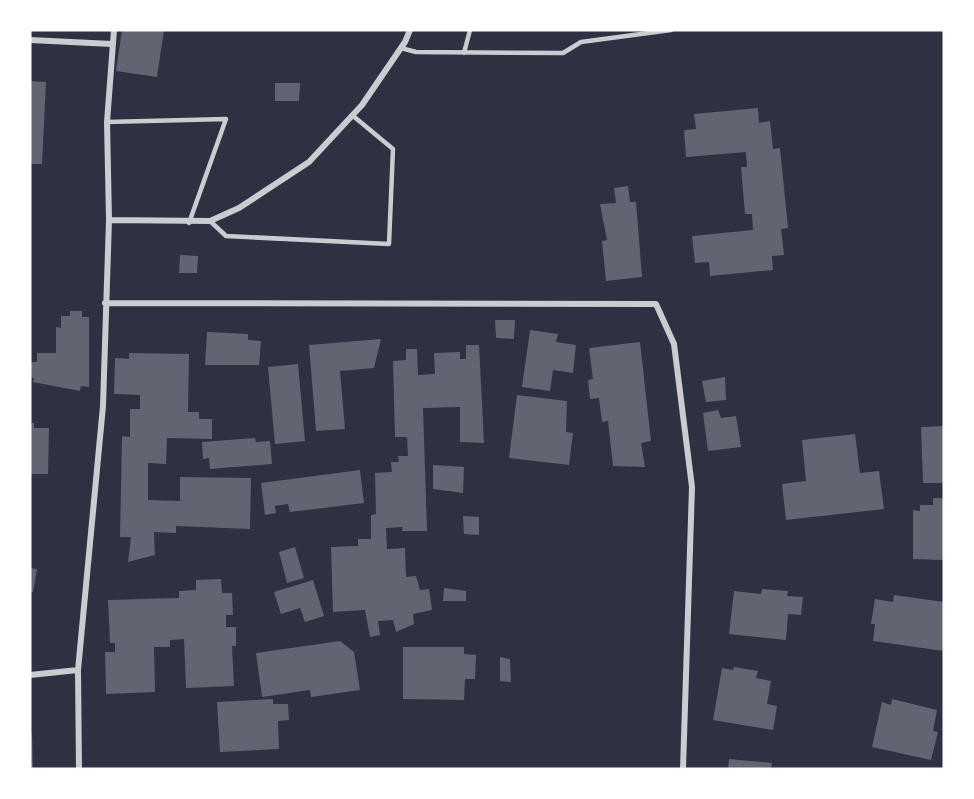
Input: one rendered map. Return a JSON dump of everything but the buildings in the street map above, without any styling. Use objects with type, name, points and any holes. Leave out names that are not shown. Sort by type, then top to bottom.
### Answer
[{"type":"street","points":[[79,769],[78,670],[103,406],[108,220],[107,122],[114,30]]},
{"type":"street","points":[[108,220],[189,223],[210,221],[239,208],[309,162],[352,115],[401,48],[410,30]]},
{"type":"street","points":[[30,40],[112,44]]},
{"type":"street","points":[[105,303],[656,304],[674,344],[692,487],[683,769]]},
{"type":"street","points":[[30,675],[78,670]]},
{"type":"lane","points":[[464,53],[470,30]]},
{"type":"lane","points":[[401,48],[416,52],[563,53],[581,42],[671,30]]},
{"type":"lane","points":[[210,221],[226,236],[389,244],[393,149],[352,115]]},
{"type":"lane","points":[[107,122],[226,119],[189,223]]}]
